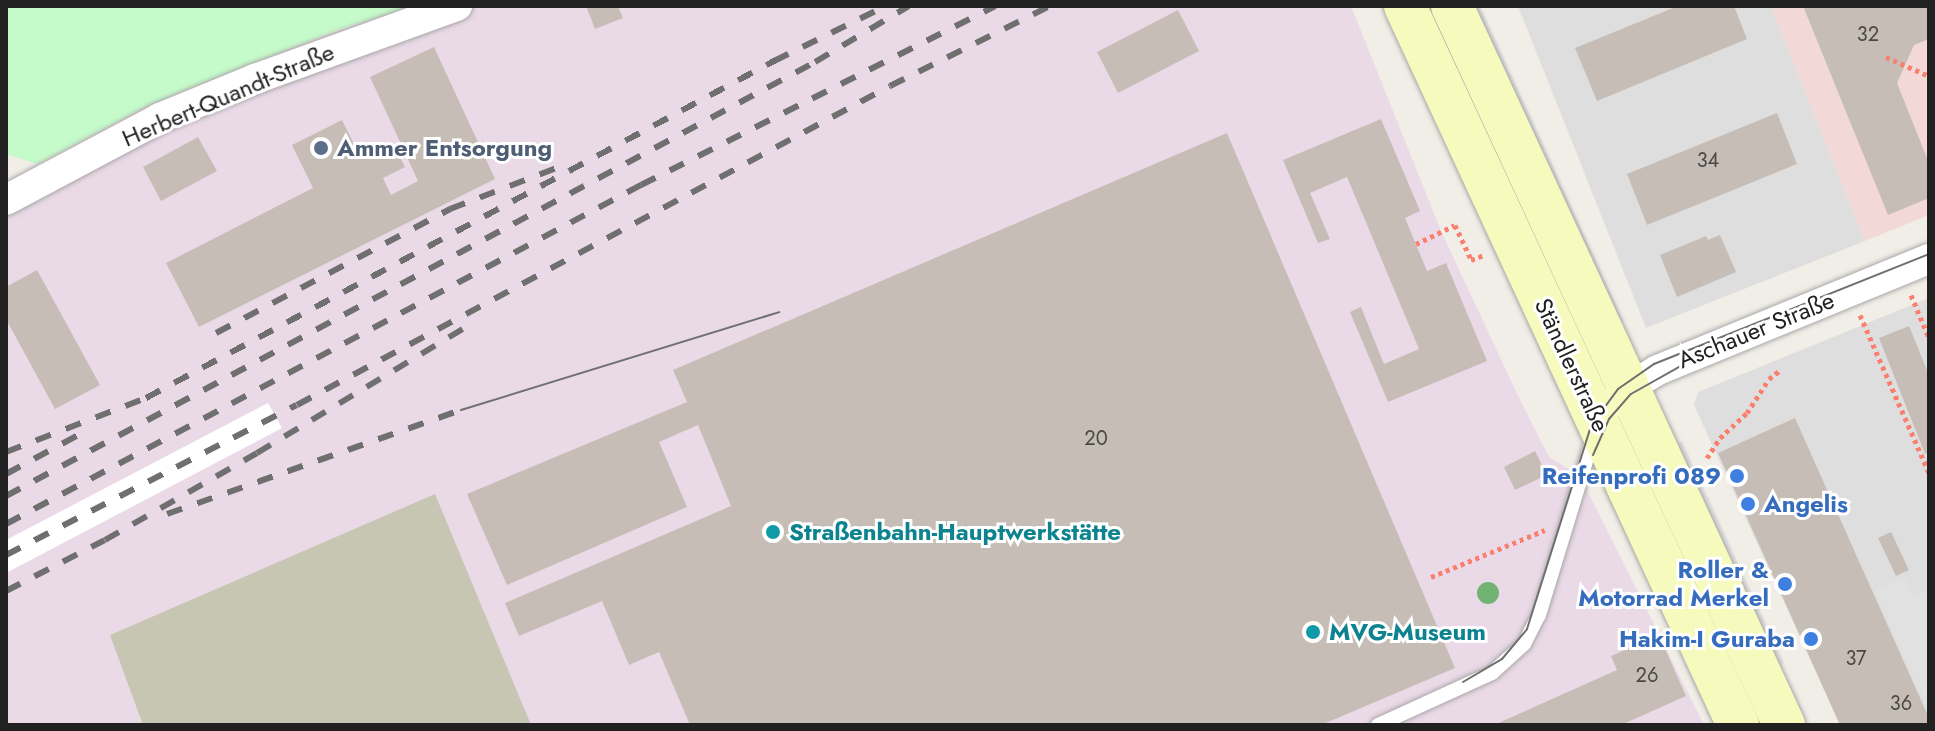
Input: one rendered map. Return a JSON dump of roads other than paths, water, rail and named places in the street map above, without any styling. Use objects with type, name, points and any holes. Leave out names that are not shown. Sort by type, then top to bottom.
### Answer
[{"type":"main road","name":"Ständlerstraße","points":[[1405,6],[1738,725]]},
{"type":"main road","name":"Ständlerstraße","points":[[1452,6],[1784,725]]},
{"type":"street","name":"Herbert-Quandt-Straße","points":[[6,200],[160,118],[255,79],[457,6]]},
{"type":"street","name":"Aschauer Straße","points":[[1599,423],[1628,388],[1658,370],[1929,259]]},
{"type":"lane","points":[[1378,725],[1476,682],[1499,669],[1518,652],[1537,621],[1599,423]]},
{"type":"tram line","points":[[1463,682],[1502,659],[1527,629],[1591,426],[1618,389],[1654,364],[1929,254]]},
{"type":"tram line","points":[[461,410],[779,312]]},
{"type":"tram line","points":[[1593,455],[1609,419],[1631,394],[1686,363]]},
{"type":"railway","points":[[6,452],[146,398],[774,61],[886,6]]},
{"type":"railway","points":[[6,496],[815,62],[909,6]]},
{"type":"railway","points":[[6,524],[641,185],[995,6]]},
{"type":"railway","points":[[6,555],[297,405],[890,86],[1050,6]]},
{"type":"railway","points":[[216,333],[450,209],[556,168]]},
{"type":"railway","points":[[6,591],[105,540],[257,453],[466,327]]},
{"type":"railway","points":[[167,514],[461,410]]},
{"type":"railway","points":[[6,474],[80,434]]},
{"type":"place","name":"Ammer Entsorgung","points":[[321,148]]},
{"type":"place","name":"Reifenprofi 089","points":[[1737,476]]},
{"type":"place","name":"Angelis","points":[[1748,504]]},
{"type":"place","name":"Straßenbahn-Hauptwerkstätte","points":[[773,532]]},
{"type":"place","name":"Roller & Motorrad Merkel","points":[[1785,584]]},
{"type":"place","name":"MVG-Museum","points":[[1313,632]]},
{"type":"place","name":"Hakim-I Guraba","points":[[1811,639]]}]
